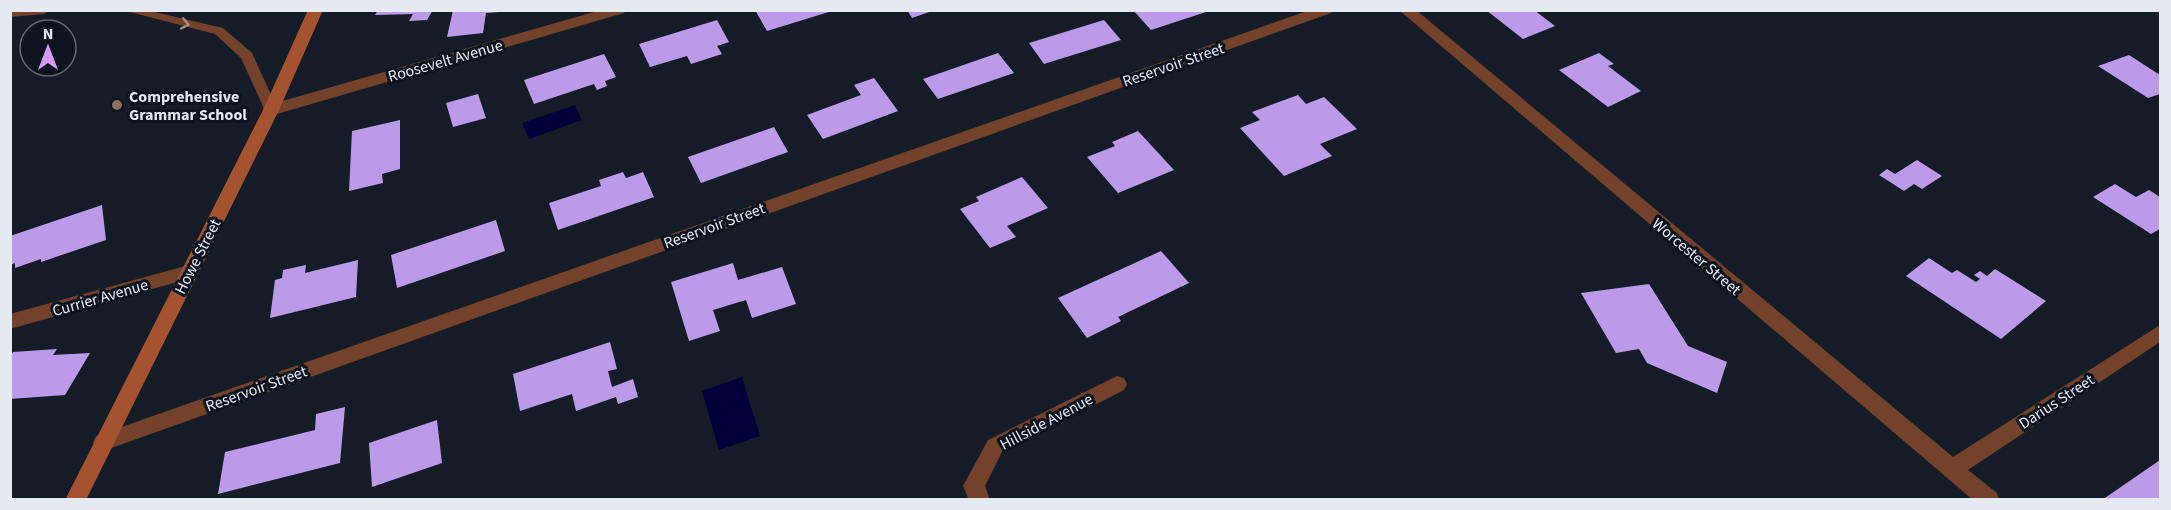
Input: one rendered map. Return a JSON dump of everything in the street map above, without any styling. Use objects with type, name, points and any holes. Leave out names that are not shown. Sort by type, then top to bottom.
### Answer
[{"type":"main road","name":"Howe Street","points":[[75,500],[271,110],[316,10]]},
{"type":"street","name":"Roosevelt Avenue","points":[[271,110],[619,10]]},
{"type":"street","name":"Reservoir Street","points":[[103,442],[1326,10]]},
{"type":"street","name":"Worcester Street","points":[[1406,10],[1989,500]]},
{"type":"street","name":"Currier Avenue","points":[[10,322],[189,272]]},
{"type":"street","name":"Darius Street","points":[[1953,469],[2160,333]]},
{"type":"street","name":"Hillside Avenue","points":[[980,500],[974,486],[995,446],[1117,384]]},
{"type":"lane","points":[[10,12],[44,10]]},
{"type":"lane","points":[[128,10],[219,31],[247,56],[271,110]]},
{"type":"shaded area","points":[[575,105],[582,120],[529,139],[522,123]]},
{"type":"shaded area","points":[[742,377],[760,436],[719,450],[702,391]]},
{"type":"building","points":[[378,10],[433,10],[427,20],[409,21],[413,14],[375,15]]},
{"type":"building","points":[[453,10],[499,10],[499,12],[486,13],[483,33],[447,37]]},
{"type":"building","points":[[755,10],[832,10],[832,11],[767,31]]},
{"type":"building","points":[[907,10],[932,10],[932,11],[912,18]]},
{"type":"building","points":[[1133,10],[1209,10],[1209,11],[1151,30]]},
{"type":"building","points":[[1486,10],[1534,10],[1555,26],[1523,39]]},
{"type":"building","points":[[717,20],[729,42],[717,46],[722,54],[691,64],[687,56],[650,67],[639,44]]},
{"type":"building","points":[[1104,20],[1121,40],[1044,64],[1029,43]]},
{"type":"building","points":[[998,53],[1014,73],[938,99],[923,79]]},
{"type":"building","points":[[1599,53],[1614,64],[1608,66],[1641,91],[1608,107],[1559,70]]},
{"type":"building","points":[[604,54],[616,77],[605,81],[607,86],[597,90],[594,84],[534,104],[524,80]]},
{"type":"building","points":[[2129,55],[2160,75],[2160,94],[2148,98],[2098,66]]},
{"type":"building","points":[[874,78],[898,111],[823,139],[807,115],[861,95],[854,85]]},
{"type":"building","points":[[478,94],[486,118],[453,127],[446,103]]},
{"type":"building","points":[[1298,95],[1306,104],[1324,97],[1357,129],[1320,144],[1332,156],[1284,176],[1240,128],[1260,120],[1252,112]]},
{"type":"building","points":[[400,120],[400,169],[382,174],[383,183],[349,191],[352,131]]},
{"type":"building","points":[[774,127],[788,152],[701,183],[688,157]]},
{"type":"building","points":[[1138,131],[1174,170],[1118,193],[1087,157],[1115,146],[1112,142]]},
{"type":"building","points":[[1917,160],[1942,176],[1922,189],[1914,184],[1904,191],[1879,175],[1887,169],[1895,174]]},
{"type":"building","points":[[623,172],[626,178],[643,172],[654,197],[558,230],[549,203],[601,186],[599,180]]},
{"type":"building","points":[[1022,177],[1048,208],[1007,226],[1016,237],[990,248],[960,209],[979,201],[976,197]]},
{"type":"building","points":[[2115,184],[2136,197],[2149,190],[2160,197],[2160,229],[2151,234],[2093,197]]},
{"type":"building","points":[[102,205],[106,240],[41,262],[41,259],[15,268],[15,263],[10,265],[10,236]]},
{"type":"building","points":[[496,220],[505,251],[397,288],[391,255]]},
{"type":"building","points":[[1161,251],[1189,283],[1118,317],[1121,321],[1087,338],[1058,298]]},
{"type":"building","points":[[1929,258],[1952,273],[1957,270],[1976,282],[1980,279],[1974,275],[1980,271],[1987,276],[1995,269],[2046,301],[2001,339],[1906,276]]},
{"type":"building","points":[[358,260],[356,297],[270,318],[275,280],[282,278],[283,270],[306,265],[305,273]]},
{"type":"building","points":[[733,263],[738,280],[782,267],[796,304],[752,318],[746,300],[713,310],[720,331],[689,341],[671,282]]},
{"type":"building","points":[[1649,284],[1688,346],[1727,362],[1717,393],[1647,363],[1639,349],[1616,353],[1581,293]]},
{"type":"building","points":[[610,342],[617,369],[608,371],[612,387],[633,379],[638,397],[618,404],[616,397],[576,411],[572,394],[520,411],[513,374]]},
{"type":"building","points":[[57,349],[53,355],[90,353],[65,395],[10,399],[10,357],[13,352]]},
{"type":"building","points":[[345,407],[340,463],[218,494],[225,452],[315,430],[316,414]]},
{"type":"building","points":[[437,420],[442,463],[372,487],[369,443]]},
{"type":"building","points":[[2160,460],[2160,500],[2102,500]]},
{"type":"place","name":"Comprehensive Grammar School","points":[[117,105]]}]
